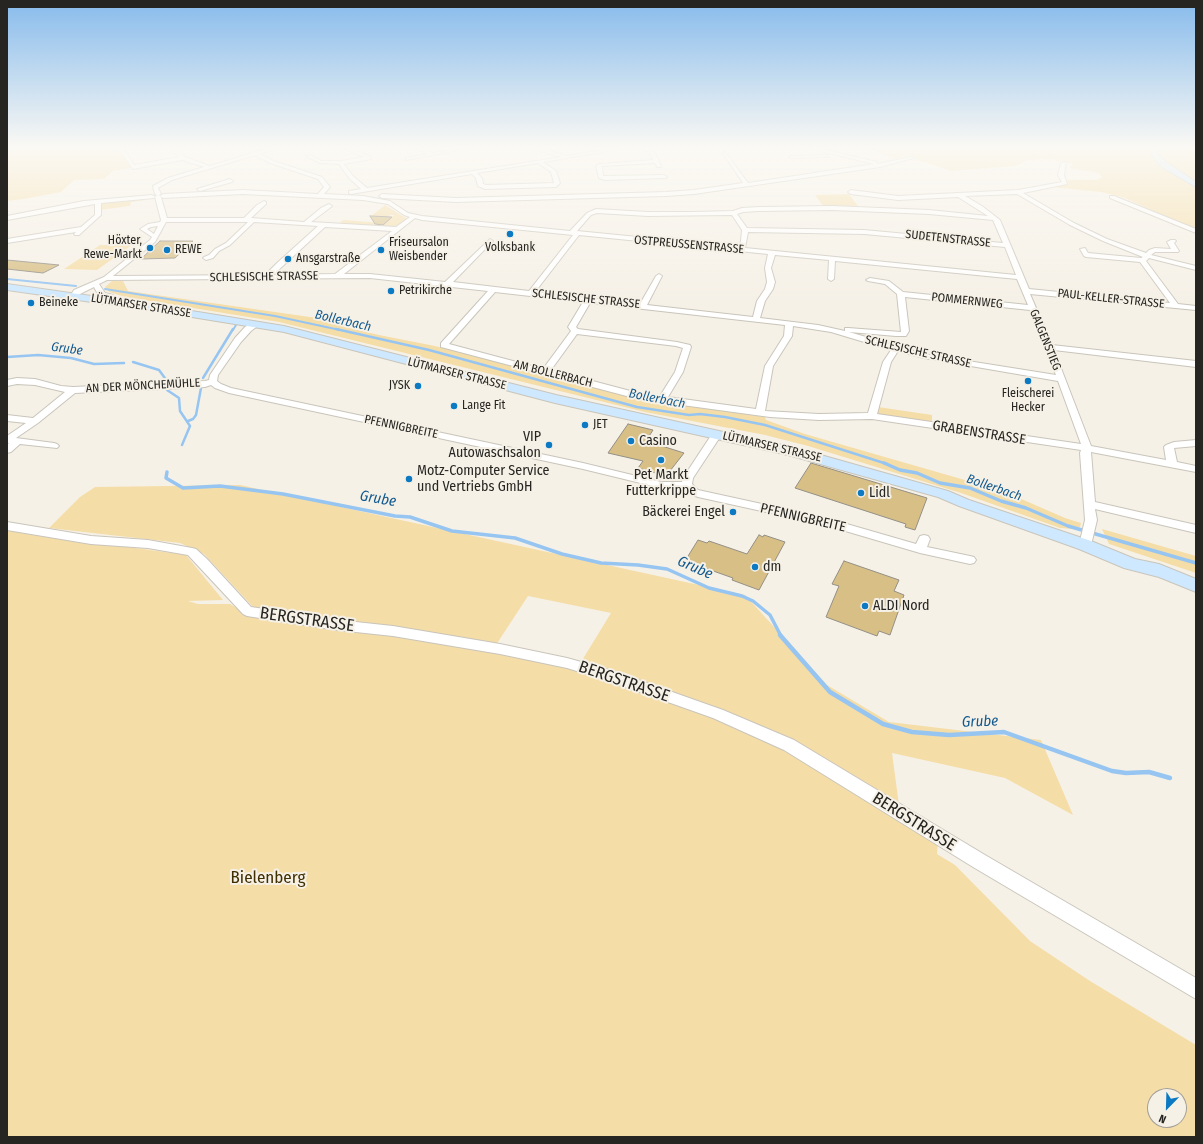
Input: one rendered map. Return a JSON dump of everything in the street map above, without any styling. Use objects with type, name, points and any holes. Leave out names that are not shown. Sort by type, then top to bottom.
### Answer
[{"type":"main road","name":"LÜTMARSER STRASSE","points":[[7,287],[256,324],[313,336],[555,398],[798,453],[902,483],[934,496],[1086,542],[1130,564],[1162,572],[1196,586]]},
{"type":"street","points":[[7,218],[66,206],[124,199]]},
{"type":"street","points":[[74,296],[87,293],[97,286],[145,248],[156,236],[163,222],[159,199]]},
{"type":"street","name":"OSTPREUSSENSTRASSE","points":[[370,199],[390,203],[413,217],[1019,277]]},
{"type":"street","points":[[444,199],[477,199]]},
{"type":"street","name":"GALGENSTIEG","points":[[966,199],[980,207],[997,220],[1073,408],[1087,448],[1085,453],[1091,520],[1086,542]]},
{"type":"street","points":[[1030,199],[1072,224],[1145,258],[1176,306]]},
{"type":"street","points":[[1120,199],[1196,231]]},
{"type":"street","points":[[77,234],[98,215],[98,202]]},
{"type":"street","points":[[206,258],[211,257],[217,250],[228,244],[259,206],[264,204]]},
{"type":"street","points":[[306,223],[323,209],[330,206]]},
{"type":"street","points":[[531,293],[589,214],[593,212],[648,214],[734,213],[742,210],[832,208],[929,212],[994,218]]},
{"type":"street","points":[[734,213],[745,230],[741,250]]},
{"type":"street","points":[[337,276],[413,217]]},
{"type":"street","points":[[156,236],[143,229],[163,222],[249,220],[397,229]]},
{"type":"street","points":[[268,276],[279,264],[323,225]]},
{"type":"street","points":[[7,241],[82,229]]},
{"type":"street","name":"SUDETENSTRASSE","points":[[745,230],[864,232],[1007,245]]},
{"type":"street","points":[[447,284],[490,241]]},
{"type":"street","points":[[1145,258],[1151,251],[1155,250],[1176,251],[1170,242],[1173,241]]},
{"type":"street","points":[[1083,249],[1086,254],[1145,258],[1196,268]]},
{"type":"street","points":[[756,319],[761,301],[769,289],[771,282],[768,268],[772,253]]},
{"type":"street","points":[[832,259],[832,280]]},
{"type":"street","name":"SCHLESISCHE STRASSE","points":[[106,278],[268,276],[382,277],[756,319],[844,332],[895,349],[952,362],[1061,379]]},
{"type":"street","points":[[643,306],[659,276]]},
{"type":"street","points":[[74,296],[77,292],[106,278]]},
{"type":"street","points":[[844,332],[851,330],[903,334],[905,331],[900,294],[892,284],[870,280]]},
{"type":"street","points":[[97,286],[102,294],[110,297],[113,302]]},
{"type":"street","name":"AM BOLLERBACH","points":[[494,289],[444,345],[481,356],[546,371],[638,396],[760,413]]},
{"type":"street","name":"PAUL-KELLER-STRASSE","points":[[1026,291],[1196,308]]},
{"type":"street","name":"POMMERNWEG","points":[[900,294],[1033,308]]},
{"type":"street","points":[[575,331],[572,327],[588,300]]},
{"type":"street","points":[[213,382],[214,375],[235,344],[248,329],[256,324]]},
{"type":"street","points":[[760,413],[769,366],[788,336],[789,324]]},
{"type":"street","points":[[575,331],[683,345],[687,348],[673,384],[663,400]]},
{"type":"street","points":[[546,371],[575,331]]},
{"type":"street","points":[[1048,347],[1196,364]]},
{"type":"street","points":[[872,416],[887,362],[895,349]]},
{"type":"street","name":"AN DER MÖNCHEMÜHLE","points":[[7,383],[35,382],[61,389],[73,390],[173,384],[205,384],[213,382]]},
{"type":"street","name":"PFENNIGBREITE","points":[[213,382],[218,386],[229,390],[583,466],[661,485],[687,485],[694,492],[702,495],[922,544],[970,560]]},
{"type":"street","name":"AN DER MÖNCHEMÜHLE","points":[[10,443],[73,390]]},
{"type":"street","name":"GRABENSTRASSE","points":[[760,413],[819,417],[872,416],[1087,448],[1196,469]]},
{"type":"street","points":[[7,418],[35,421]]},
{"type":"street","points":[[687,485],[688,478],[717,434]]},
{"type":"street","name":"AN DER MÖNCHEMÜHLE","points":[[10,443],[54,446]]},
{"type":"street","points":[[1172,465],[1169,447],[1174,445],[1196,443]]},
{"type":"street","points":[[1090,504],[1196,529]]},
{"type":"street","name":"BERGSTRASSE","points":[[7,526],[91,540],[148,544],[192,552],[203,562],[247,611],[337,625],[393,631],[500,648],[567,662],[718,714],[789,745],[979,861],[1196,990]]},
{"type":"green space","points":[[7,199],[21,199],[7,201]]},
{"type":"green space","points":[[146,199],[131,202],[130,206],[100,210],[100,203]]},
{"type":"green space","points":[[818,199],[853,199],[858,206],[823,206]]},
{"type":"green space","points":[[1128,199],[1196,199],[1196,229]]},
{"type":"green space","points":[[385,205],[409,219],[396,228],[338,225],[343,220],[381,223],[376,226],[381,226],[394,215],[390,215],[388,217],[371,216]]},
{"type":"green space","points":[[100,245],[132,245],[97,270],[64,269]]},
{"type":"green space","points":[[112,281],[123,281],[128,291],[324,319],[345,327],[435,346],[664,402],[765,417],[766,420],[805,434],[1003,491],[1065,518],[1081,523],[1080,527],[1073,529],[1060,528],[961,493],[808,446],[765,435],[645,412],[279,322],[125,297],[109,292],[105,287]]},
{"type":"green space","points":[[878,407],[932,415],[932,423],[877,415]]},
{"type":"green space","points":[[240,485],[745,595],[827,685],[889,722],[1041,740],[1073,815],[1005,778],[892,753],[899,805],[793,741],[581,662],[611,613],[528,596],[496,645],[253,607],[204,554],[180,543],[49,528],[80,497],[95,487]]},
{"type":"green space","points":[[1102,529],[1196,556],[1196,573],[1109,544]]},
{"type":"green space","name":"Bielenberg","points":[[7,530],[186,555],[223,600],[188,601],[198,604],[230,604],[242,611],[538,656],[653,696],[781,744],[938,841],[937,854],[955,865],[1030,941],[1090,981],[1196,1045],[1196,1137],[7,1137]]},
{"type":"building","points":[[370,216],[392,217],[383,225],[375,224]]},
{"type":"building","name":"REWE","points":[[160,241],[193,241],[175,258],[141,259]]},
{"type":"building","points":[[7,260],[59,265],[43,273],[7,269]]},
{"type":"building","points":[[628,424],[653,430],[646,441],[684,453],[666,476],[638,468],[643,461],[608,453]]},
{"type":"building","name":"Lidl","points":[[811,463],[927,498],[915,530],[905,527],[906,524],[795,488]]},
{"type":"building","points":[[759,535],[763,537],[764,535],[785,542],[759,590],[732,580],[733,578],[685,561],[698,540],[707,543],[709,541],[747,554]]},
{"type":"building","name":"ALDI Nord","points":[[844,561],[899,580],[894,591],[904,595],[890,635],[879,631],[877,636],[826,617],[839,586],[832,584]]},
{"type":"waterway","name":"Bollerbach","points":[[7,279],[76,286]]},
{"type":"waterway","name":"Bollerbach","points":[[105,289],[275,316],[340,330]]},
{"type":"waterway","points":[[233,330],[236,325]]},
{"type":"waterway","points":[[203,378],[233,329]]},
{"type":"waterway","name":"Bollerbach","points":[[336,329],[429,350],[637,407],[689,415],[700,414],[725,417],[765,425],[884,463]]},
{"type":"waterway","name":"Grube","points":[[7,357],[38,355],[71,358],[94,364],[124,363]]},
{"type":"waterway","name":"Grube","points":[[133,362],[159,370],[167,381],[167,390],[179,398],[180,411],[190,426],[182,445]]},
{"type":"waterway","points":[[188,421],[193,419],[196,415],[201,388]]},
{"type":"waterway","name":"Bollerbach","points":[[884,463],[900,470],[917,473],[940,483],[970,488],[1001,501],[1026,508],[1068,526],[1196,563]]},
{"type":"waterway","name":"Grube","points":[[167,472],[166,478],[183,488],[220,486],[283,494],[395,516],[410,517],[452,531],[515,538],[562,554],[601,563],[638,565],[667,569],[709,588],[742,596],[753,601],[770,615],[781,636]]},
{"type":"waterway","name":"Grube","points":[[780,635],[830,692],[883,724],[912,732],[949,735],[1004,732],[1112,771],[1126,773],[1149,772],[1170,778]]},
{"type":"place","name":"Volksbank","points":[[510,234]]},
{"type":"place","name":"Höxter, Rewe-Markt","points":[[150,248]]},
{"type":"place","name":"REWE","points":[[167,250]]},
{"type":"place","name":"Friseursalon Weisbender","points":[[381,250]]},
{"type":"place","name":"Ansgarstraße","points":[[288,259]]},
{"type":"place","name":"Petrikirche","points":[[391,291]]},
{"type":"place","name":"Beineke","points":[[31,303]]},
{"type":"place","name":"Fleischerei Hecker","points":[[1028,381]]},
{"type":"place","name":"JYSK","points":[[418,386]]},
{"type":"place","name":"Lange Fit","points":[[454,406]]},
{"type":"place","name":"JET","points":[[585,425]]},
{"type":"place","name":"Casino","points":[[631,441]]},
{"type":"place","name":"VIP Autowaschsalon","points":[[549,445]]},
{"type":"place","name":"Pet Markt Futterkrippe","points":[[661,460]]},
{"type":"place","name":"Motz-Computer Service und Vertriebs GmbH","points":[[409,479]]},
{"type":"place","name":"Lidl","points":[[861,493]]},
{"type":"place","name":"Bäckerei Engel","points":[[733,512]]},
{"type":"place","name":"dm","points":[[755,567]]},
{"type":"place","name":"ALDI Nord","points":[[865,606]]}]
